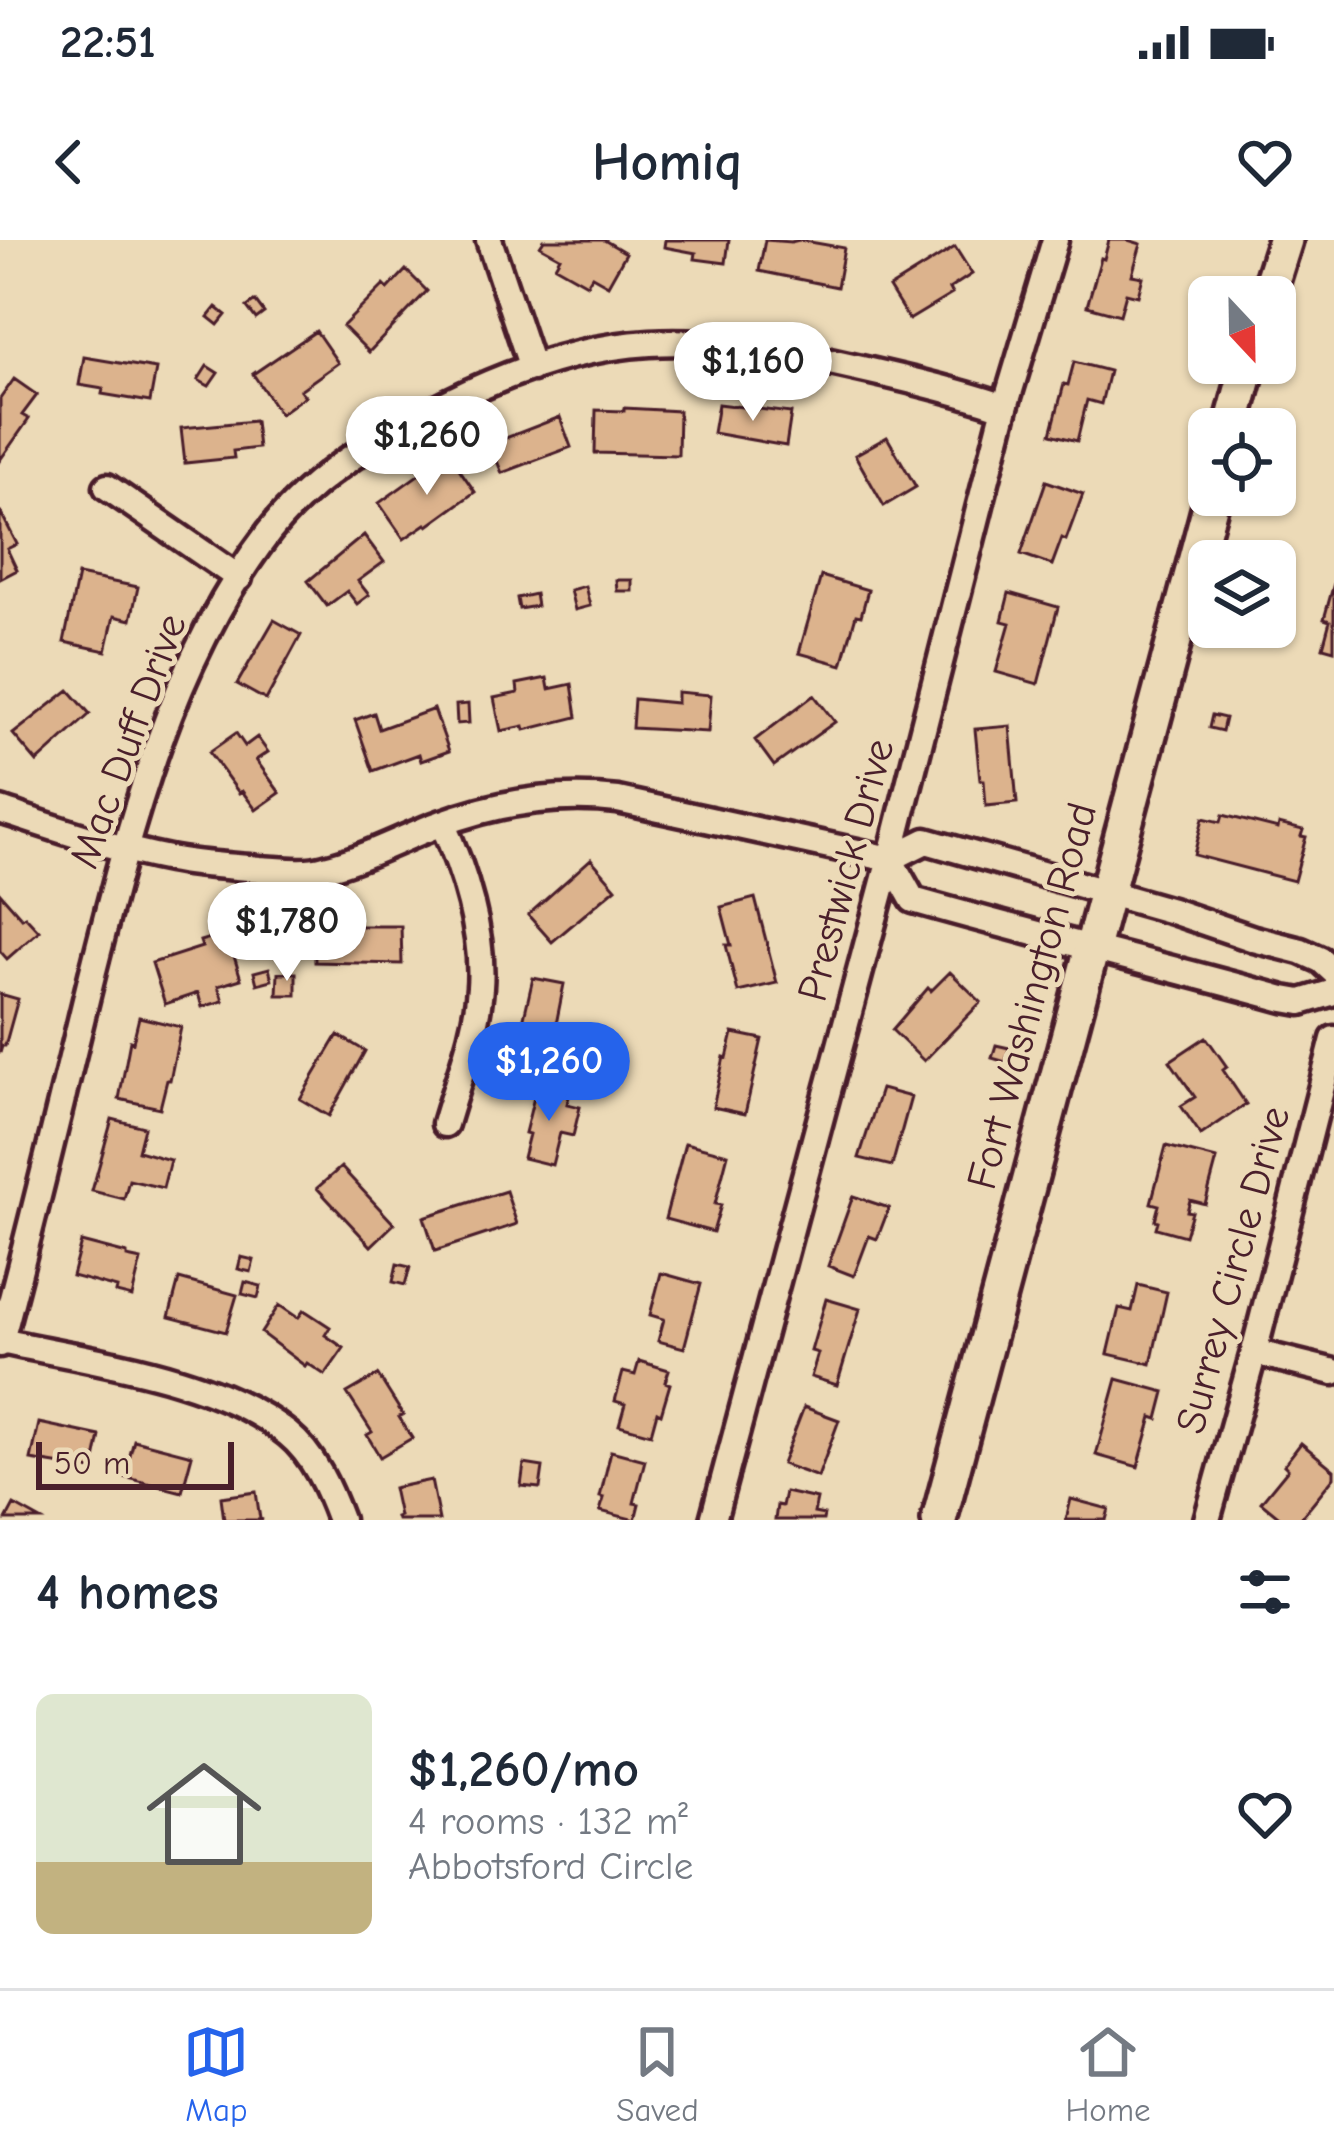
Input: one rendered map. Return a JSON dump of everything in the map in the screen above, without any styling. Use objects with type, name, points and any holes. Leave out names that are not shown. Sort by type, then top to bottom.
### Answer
[{"type":"main road","points":[[1274,276],[1285,240]]},
{"type":"main road","name":"Fort Washington Road","points":[[939,1520],[1207,516]]},
{"type":"street","points":[[489,240],[532,368]]},
{"type":"street","name":"Prestwick Drive","points":[[713,1520],[1005,407],[1055,240]]},
{"type":"street","name":"Mac Duff Drive","points":[[0,1343],[124,848],[193,660],[208,625],[270,531],[329,473],[363,449],[493,380],[592,352],[651,343],[765,349],[962,392],[1005,407]]},
{"type":"street","points":[[107,487],[239,578]]},
{"type":"street","points":[[0,810],[124,848],[201,864],[298,872],[322,869],[442,824],[512,804],[580,795],[890,859],[926,842],[1300,951],[1321,960],[1334,973]]},
{"type":"street","points":[[442,824],[459,859],[469,899],[481,989],[445,1124]]},
{"type":"street","points":[[890,859],[913,900],[1284,1000],[1301,1002],[1334,992]]},
{"type":"street","name":"Surrey Circle Drive","points":[[1207,1520],[1334,1039]]},
{"type":"street","points":[[0,1343],[160,1376],[244,1406],[288,1434],[310,1457],[340,1520]]},
{"type":"street","points":[[1254,1352],[1334,1372]]},
{"type":"building","points":[[544,240],[604,240],[626,253],[608,285],[592,276],[587,284],[555,266],[560,257],[540,246]]},
{"type":"building","points":[[665,240],[729,240],[726,263],[695,259],[696,253],[664,247]]},
{"type":"building","points":[[765,240],[844,248],[837,287],[759,271]]},
{"type":"building","points":[[1109,240],[1141,244],[1132,275],[1143,277],[1138,296],[1126,293],[1120,315],[1087,306]]},
{"type":"building","points":[[955,247],[972,274],[949,289],[952,294],[909,320],[889,288]]},
{"type":"building","points":[[406,270],[427,291],[369,352],[343,326]]},
{"type":"building","points":[[255,301],[264,313],[256,319],[247,307]]},
{"type":"building","points":[[216,307],[226,315],[218,325],[208,317]]},
{"type":"building","points":[[316,331],[338,363],[300,390],[305,396],[280,414],[253,374]]},
{"type":"building","points":[[84,357],[156,369],[150,402],[79,385]]},
{"type":"building","points":[[1074,362],[1109,371],[1101,404],[1087,400],[1077,441],[1051,434]]},
{"type":"building","points":[[207,366],[218,373],[209,386],[198,380]]},
{"type":"building","points":[[14,379],[37,395],[22,415],[29,419],[0,460],[0,399]]},
{"type":"building","points":[[718,404],[791,413],[786,446],[713,433]]},
{"type":"building","points":[[596,410],[679,411],[678,455],[595,453]]},
{"type":"building","points":[[560,417],[571,447],[502,473],[490,444]]},
{"type":"building","points":[[255,421],[258,448],[233,451],[234,458],[185,463],[181,428]]},
{"type":"building","points":[[887,437],[916,487],[884,506],[855,455]]},
{"type":"building","points":[[451,457],[475,492],[404,539],[379,503]]},
{"type":"building","points":[[1046,481],[1083,494],[1052,565],[1021,554]]},
{"type":"building","points":[[0,511],[17,544],[7,549],[17,570],[0,579]]},
{"type":"building","points":[[364,535],[384,562],[358,581],[369,595],[357,604],[347,591],[327,606],[308,581]]},
{"type":"building","points":[[78,575],[138,587],[131,620],[114,616],[106,651],[64,642]]},
{"type":"building","points":[[821,576],[868,590],[842,665],[799,653]]},
{"type":"building","points":[[616,580],[632,580],[632,591],[617,591]]},
{"type":"building","points":[[1334,583],[1334,650],[1323,647],[1330,621],[1324,619]]},
{"type":"building","points":[[585,586],[590,606],[575,610],[570,590]]},
{"type":"building","points":[[1009,593],[1058,607],[1038,684],[996,672],[1010,623],[1002,621]]},
{"type":"building","points":[[535,594],[537,606],[519,609],[517,598]]},
{"type":"building","points":[[274,620],[301,635],[266,700],[237,684]]},
{"type":"building","points":[[547,678],[549,689],[572,684],[577,717],[501,731],[494,698],[518,693],[517,684]]},
{"type":"building","points":[[69,690],[90,714],[37,762],[13,734]]},
{"type":"building","points":[[677,692],[711,695],[708,732],[632,728],[634,699],[677,703]]},
{"type":"building","points":[[814,695],[835,722],[774,766],[755,740]]},
{"type":"building","points":[[468,704],[469,723],[457,724],[456,705]]},
{"type":"building","points":[[434,709],[449,751],[421,761],[419,754],[373,771],[355,720],[374,713],[379,729]]},
{"type":"building","points":[[1212,715],[1225,718],[1222,731],[1209,728]]},
{"type":"building","points":[[1010,726],[1017,803],[986,806],[975,729]]},
{"type":"building","points":[[236,733],[245,746],[257,737],[268,752],[256,760],[280,793],[256,810],[209,752]]},
{"type":"building","points":[[1223,815],[1278,829],[1279,824],[1303,830],[1301,836],[1306,837],[1294,881],[1194,855],[1203,818],[1221,822]]},
{"type":"building","points":[[591,859],[616,888],[552,942],[528,915]]},
{"type":"building","points":[[0,893],[39,931],[7,959],[0,951]]},
{"type":"building","points":[[755,898],[777,983],[738,992],[721,907]]},
{"type":"building","points":[[314,926],[401,926],[402,964],[315,962]]},
{"type":"building","points":[[227,933],[241,979],[218,986],[223,1001],[202,1007],[198,993],[165,1004],[152,963],[202,947],[200,941]]},
{"type":"building","points":[[269,968],[272,980],[257,984],[254,972]]},
{"type":"building","points":[[950,972],[981,1002],[924,1061],[892,1030],[928,988],[931,991]]},
{"type":"building","points":[[278,973],[296,973],[296,995],[277,995]]},
{"type":"building","points":[[533,978],[564,984],[550,1055],[517,1048]]},
{"type":"building","points":[[0,994],[18,999],[0,1053]]},
{"type":"building","points":[[139,1017],[181,1027],[160,1108],[119,1099]]},
{"type":"building","points":[[733,1033],[762,1039],[745,1114],[713,1107]]},
{"type":"building","points":[[338,1035],[365,1051],[329,1116],[300,1099]]},
{"type":"building","points":[[1206,1037],[1246,1104],[1201,1135],[1181,1106],[1195,1097],[1170,1061]]},
{"type":"building","points":[[996,1045],[1009,1048],[1006,1062],[992,1058]]},
{"type":"building","points":[[537,1085],[570,1093],[567,1104],[580,1107],[573,1136],[560,1133],[552,1165],[523,1158]]},
{"type":"building","points":[[881,1089],[911,1097],[892,1166],[859,1158]]},
{"type":"building","points":[[112,1119],[144,1127],[138,1151],[170,1160],[163,1188],[129,1180],[124,1199],[92,1191]]},
{"type":"building","points":[[685,1143],[728,1154],[713,1232],[665,1219]]},
{"type":"building","points":[[1166,1146],[1217,1159],[1205,1204],[1190,1200],[1187,1211],[1192,1212],[1185,1236],[1156,1228],[1159,1205],[1151,1203]]},
{"type":"building","points":[[341,1167],[394,1224],[371,1246],[317,1188]]},
{"type":"building","points":[[506,1191],[517,1224],[435,1251],[424,1217]]},
{"type":"building","points":[[853,1196],[889,1208],[877,1239],[869,1236],[854,1276],[828,1266]]},
{"type":"building","points":[[81,1242],[141,1260],[132,1297],[72,1276]]},
{"type":"building","points":[[241,1257],[254,1260],[251,1272],[238,1269]]},
{"type":"building","points":[[397,1264],[410,1267],[405,1285],[393,1282]]},
{"type":"building","points":[[661,1273],[701,1284],[684,1348],[658,1341],[664,1319],[650,1315]]},
{"type":"building","points":[[179,1279],[237,1295],[226,1332],[169,1317]]},
{"type":"building","points":[[245,1282],[261,1286],[258,1298],[242,1294]]},
{"type":"building","points":[[1138,1285],[1167,1292],[1151,1364],[1108,1354],[1119,1308],[1132,1311]]},
{"type":"building","points":[[826,1299],[860,1309],[837,1385],[811,1377],[818,1353],[811,1351]]},
{"type":"building","points":[[279,1305],[298,1318],[304,1310],[330,1327],[325,1335],[344,1348],[325,1375],[261,1333]]},
{"type":"building","points":[[639,1361],[669,1370],[665,1382],[670,1384],[651,1434],[619,1425],[625,1404],[615,1401],[623,1372],[635,1375]]},
{"type":"building","points":[[378,1375],[412,1438],[380,1457],[367,1435],[372,1432],[347,1393]]},
{"type":"building","points":[[1117,1379],[1165,1392],[1158,1419],[1152,1417],[1138,1467],[1096,1455]]},
{"type":"building","points":[[804,1407],[839,1420],[818,1477],[782,1464]]},
{"type":"building","points":[[39,1423],[100,1436],[93,1470],[31,1460]]},
{"type":"building","points":[[134,1440],[192,1455],[182,1492],[124,1477]]},
{"type":"building","points":[[1301,1443],[1334,1470],[1334,1477],[1299,1520],[1283,1520],[1261,1502],[1288,1469],[1284,1465]]},
{"type":"building","points":[[611,1451],[645,1460],[634,1503],[639,1504],[635,1520],[600,1511]]},
{"type":"building","points":[[524,1464],[543,1467],[540,1488],[521,1486]]},
{"type":"building","points":[[431,1480],[439,1520],[397,1520],[393,1488]]},
{"type":"building","points":[[256,1492],[263,1520],[224,1520],[221,1497]]},
{"type":"building","points":[[785,1492],[817,1499],[814,1513],[824,1515],[823,1520],[775,1520]]},
{"type":"building","points":[[1071,1499],[1109,1509],[1106,1520],[1066,1520]]},
{"type":"building","points":[[14,1505],[41,1520],[6,1520]]}]
